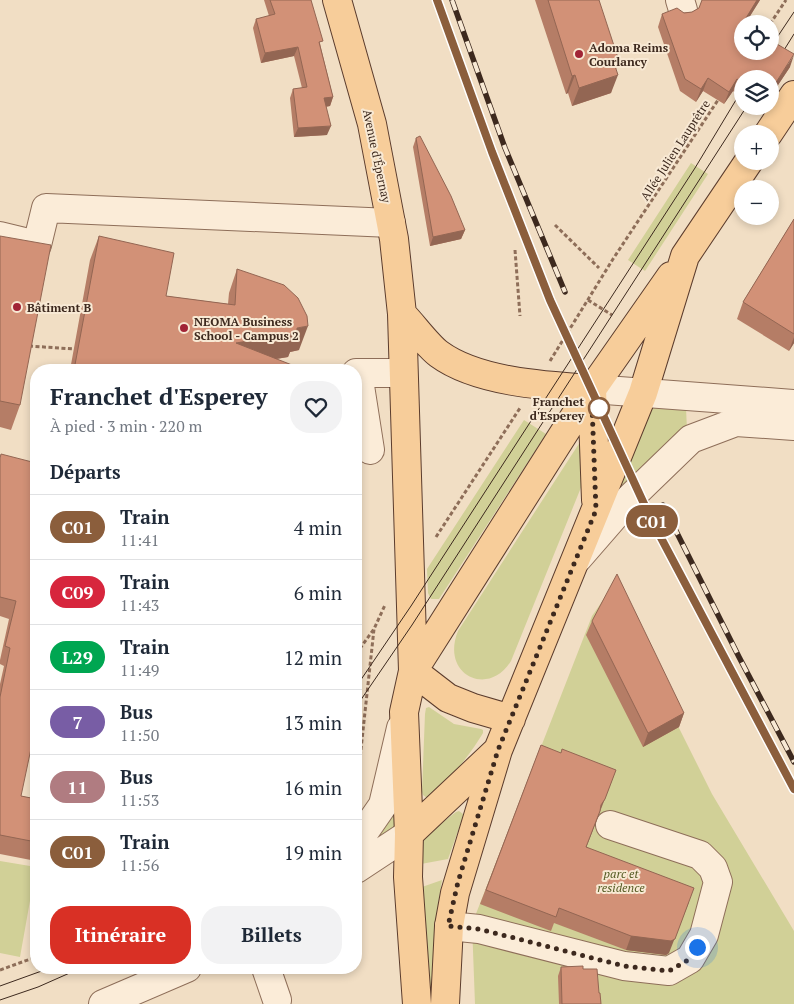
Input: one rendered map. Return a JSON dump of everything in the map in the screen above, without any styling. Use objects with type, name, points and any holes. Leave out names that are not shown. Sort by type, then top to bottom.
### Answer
[{"type":"main road","name":"Avenue d'Épernay","points":[[337,0],[372,124],[391,223],[402,314],[413,671]]},
{"type":"main road","points":[[774,125],[794,95]]},
{"type":"main road","points":[[417,1004],[408,877],[409,834],[404,712],[413,671],[592,389],[743,170]]},
{"type":"main road","points":[[445,1004],[448,926],[458,882],[498,750],[643,393],[685,256]]},
{"type":"main road","points":[[402,314],[439,354],[467,369],[535,385],[592,389]]},
{"type":"main road","points":[[592,389],[596,510]]},
{"type":"main road","points":[[413,671],[448,698],[474,708],[511,718]]},
{"type":"main road","points":[[409,834],[498,750]]},
{"type":"street","points":[[0,236],[37,245],[46,208],[391,223]]},
{"type":"street","points":[[362,373],[403,373]]},
{"type":"street","points":[[592,389],[794,404]]},
{"type":"street","points":[[362,403],[370,450]]},
{"type":"street","points":[[575,562],[631,497],[691,439],[736,422],[794,426]]},
{"type":"street","points":[[362,835],[383,805],[404,712]]},
{"type":"street","points":[[448,926],[479,929],[624,966],[669,971],[690,959],[704,935],[718,882],[713,868],[700,855],[610,825]]},
{"type":"street","points":[[362,865],[409,834]]},
{"type":"street","points":[[103,1004],[173,974]]},
{"type":"street","points":[[269,974],[283,1000]]},
{"type":"path","points":[[776,15],[786,0]]},
{"type":"path","name":"Allée Julien Lauprêtre","points":[[547,365],[613,259],[724,92]]},
{"type":"path","points":[[554,225],[599,268]]},
{"type":"path","points":[[515,250],[520,316]]},
{"type":"path","points":[[27,346],[74,349]]},
{"type":"path","points":[[431,545],[522,405]]},
{"type":"path","points":[[362,646],[374,629],[384,606],[389,603]]},
{"type":"path","points":[[362,740],[374,629]]},
{"type":"path","points":[[0,970],[30,959]]},
{"type":"green space","points":[[691,163],[708,174],[645,271],[628,260]]},
{"type":"green space","points":[[686,407],[687,431],[622,488],[619,486],[651,408]]},
{"type":"green space","points":[[524,420],[546,434],[439,599],[431,599],[428,593],[427,569]]},
{"type":"green space","points":[[580,442],[584,480],[511,661],[502,672],[491,678],[480,679],[469,676],[461,670],[456,659],[454,646],[458,631]]},
{"type":"green space","name":"parc et residence","points":[[610,590],[712,794],[794,931],[794,1004],[475,1004],[472,924],[592,616]]},
{"type":"green space","points":[[429,707],[454,724],[481,729],[483,733],[450,778],[434,794],[427,798],[422,792],[425,714],[426,708]]},
{"type":"green space","points":[[396,774],[396,826],[381,839],[378,835]]},
{"type":"green space","points":[[459,811],[463,814],[463,817],[448,859],[421,864],[421,839]]},
{"type":"green space","points":[[0,861],[30,866],[30,901],[20,957],[0,953]]},
{"type":"green space","points":[[442,880],[438,905],[433,994],[428,994],[422,887]]},
{"type":"building","points":[[270,0],[311,0],[323,41],[319,42],[333,97],[324,98],[331,126],[298,128],[293,89],[307,87],[298,47],[265,53],[256,19],[275,14]]},
{"type":"building","name":"Adoma Reims Courlancy","points":[[548,0],[599,0],[619,61],[614,63],[618,75],[579,88],[575,75],[572,76]]},
{"type":"building","points":[[702,0],[757,0],[748,15],[734,15],[734,60],[779,60],[779,45],[794,54],[779,78],[779,70],[734,70],[734,84],[729,92],[708,78],[701,89],[685,79],[662,14],[677,8],[684,13],[692,12],[699,8]]},
{"type":"building","points":[[420,136],[451,196],[465,230],[433,237],[416,138]]},
{"type":"building","points":[[794,219],[794,334],[743,302]]},
{"type":"building","name":"Bâtiment B","points":[[0,236],[51,245],[20,405],[0,401]]},
{"type":"building","points":[[99,236],[174,253],[166,296],[235,305],[237,269],[284,285],[298,298],[307,316],[308,326],[297,328],[297,333],[236,343],[289,364],[75,364]]},
{"type":"building","points":[[1,454],[30,461],[30,753],[21,796],[30,798],[30,841],[0,835],[0,697],[10,648],[5,646],[16,601],[0,597]]},
{"type":"building","points":[[617,574],[684,713],[648,733],[592,621]]},
{"type":"building","points":[[541,745],[561,753],[562,749],[616,770],[586,847],[694,888],[675,939],[671,941],[631,936],[559,908],[556,917],[486,890]]},
{"type":"building","points":[[583,966],[583,969],[597,969],[601,1004],[562,1004],[561,967]]},
{"type":"tram line","points":[[779,34],[794,12]]},
{"type":"tram line","points":[[772,70],[794,34]]},
{"type":"tram line","points":[[362,678],[411,606],[695,168],[734,103]]},
{"type":"tram line","points":[[362,698],[412,625],[741,115]]},
{"type":"tram line","points":[[0,986],[33,974]]},
{"type":"tram line","points":[[0,1000],[38,987],[67,974]]},
{"type":"railway","points":[[437,0],[492,152],[550,300]]},
{"type":"railway","points":[[452,0],[505,148],[565,292]]},
{"type":"railway","points":[[663,505],[794,762]]},
{"type":"railway","points":[[651,519],[794,789]]},
{"type":"train","name":"C01","points":[[437,0],[492,152],[550,300],[651,519],[726,664],[794,789]]},
{"type":"place","name":"Adoma Reims Courlancy","points":[[579,54]]},
{"type":"place","name":"Bâtiment B","points":[[17,307]]},
{"type":"place","name":"NEOMA Business School - Campus 2","points":[[184,328]]},
{"type":"place","name":"Franchet d'Esperey","points":[[599,408]]},
{"type":"route","points":[[599,408],[592,405],[596,510],[498,750],[458,882],[448,926],[479,929],[624,966],[669,971],[690,959],[697,947]]}]
